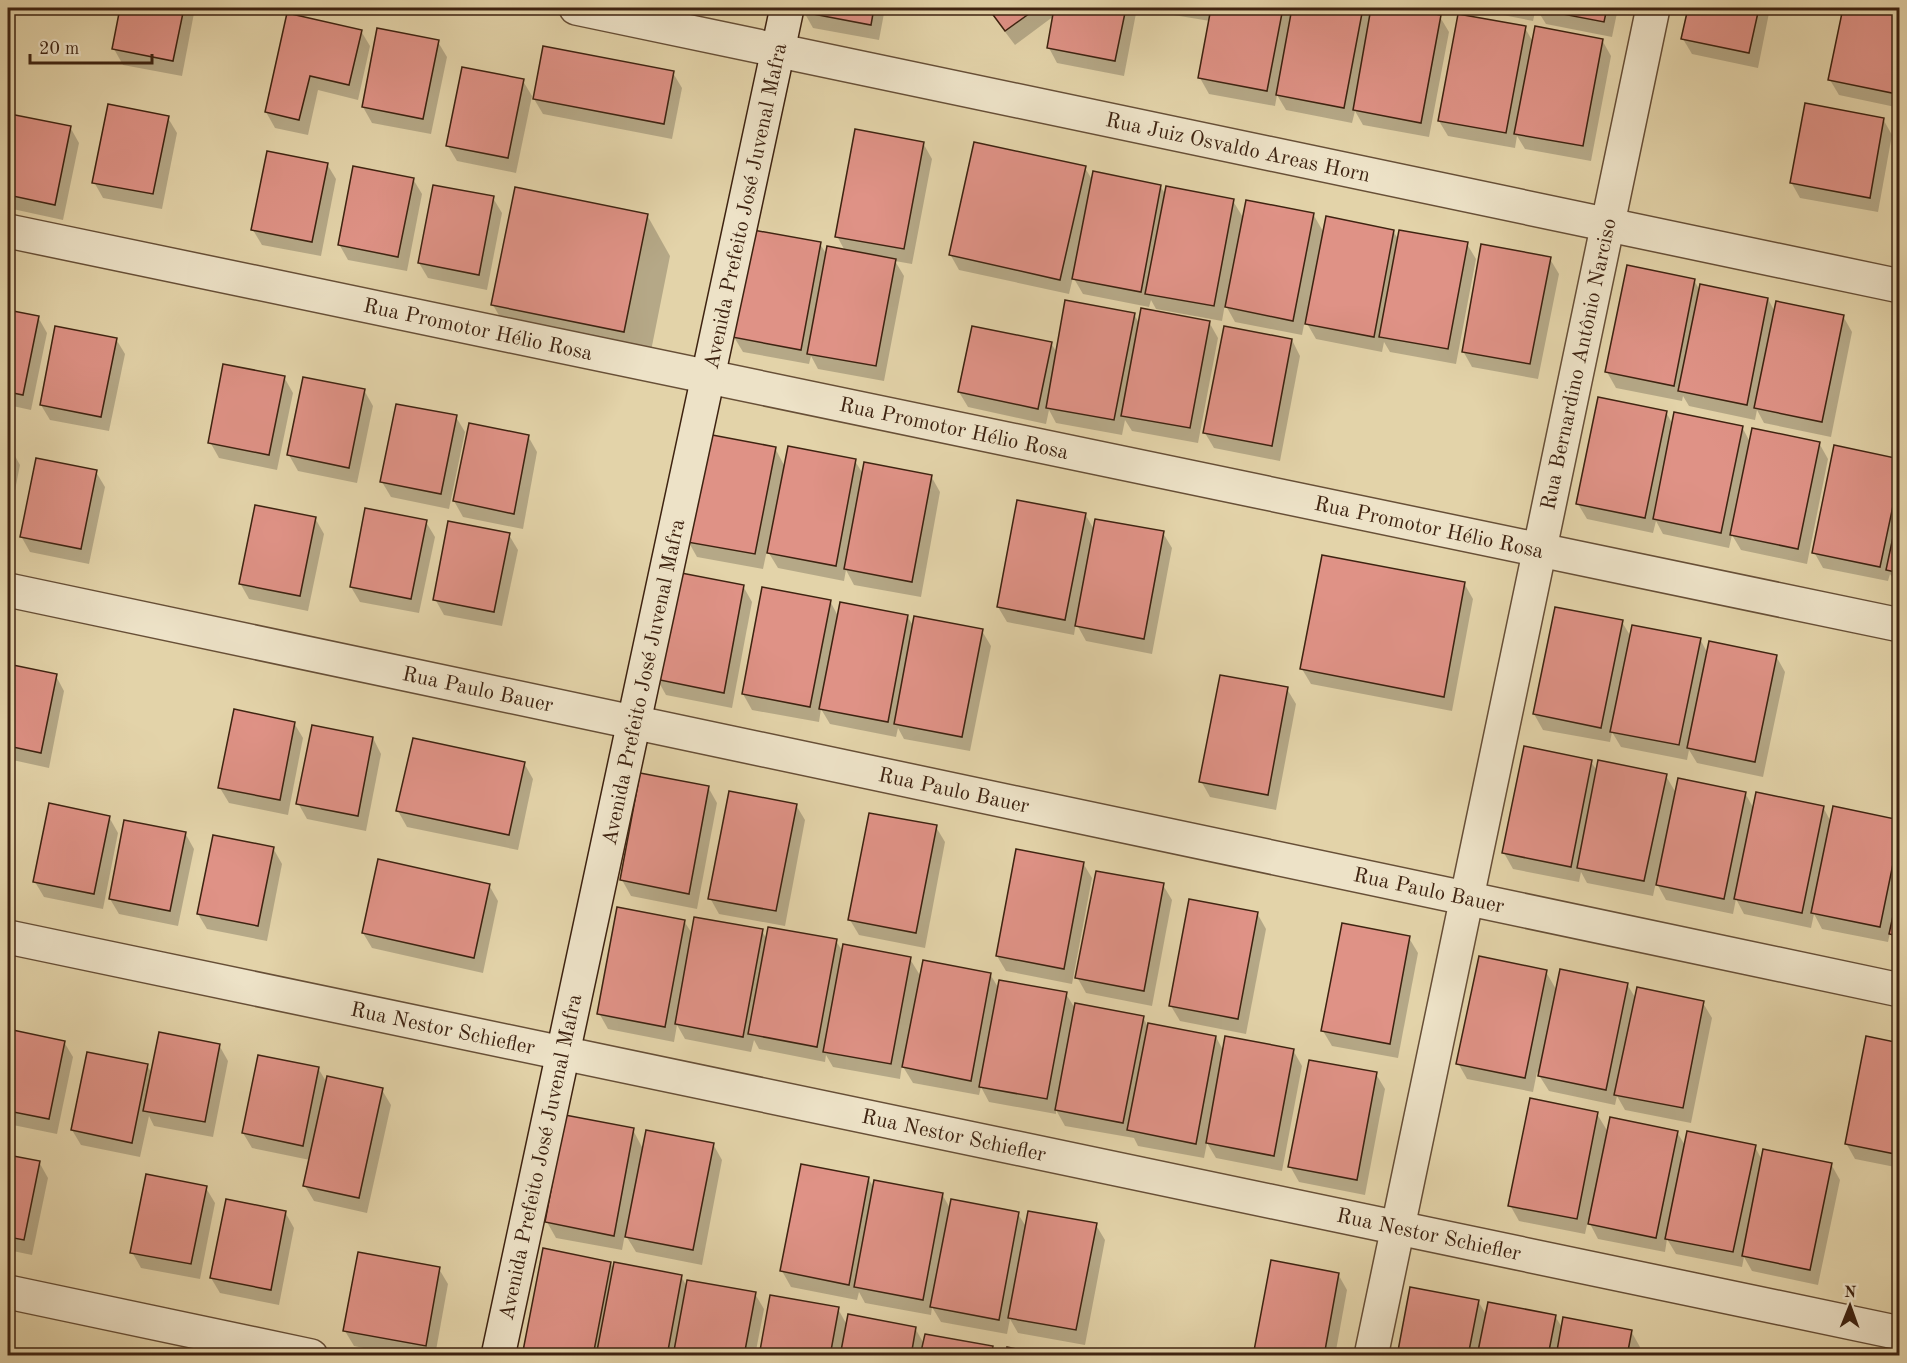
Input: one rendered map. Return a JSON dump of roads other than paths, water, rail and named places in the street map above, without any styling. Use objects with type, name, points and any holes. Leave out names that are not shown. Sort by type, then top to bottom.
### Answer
[{"type":"street","name":"Rua Juiz Osvaldo Areas Horn","points":[[576,8],[1899,286]]},
{"type":"street","name":"Avenida Prefeito José Juvenal Mafra","points":[[498,1356],[787,8]]},
{"type":"street","name":"Rua Bernardino Antônio Narciso","points":[[1371,1356],[1653,8]]},
{"type":"street","name":"Rua Promotor Hélio Rosa","points":[[8,231],[1899,626]]},
{"type":"street","name":"Rua Paulo Bauer","points":[[8,590],[1899,990]]},
{"type":"street","name":"Rua Nestor Schiefler","points":[[8,937],[1899,1333]]},
{"type":"street","points":[[8,1292],[311,1356]]}]
